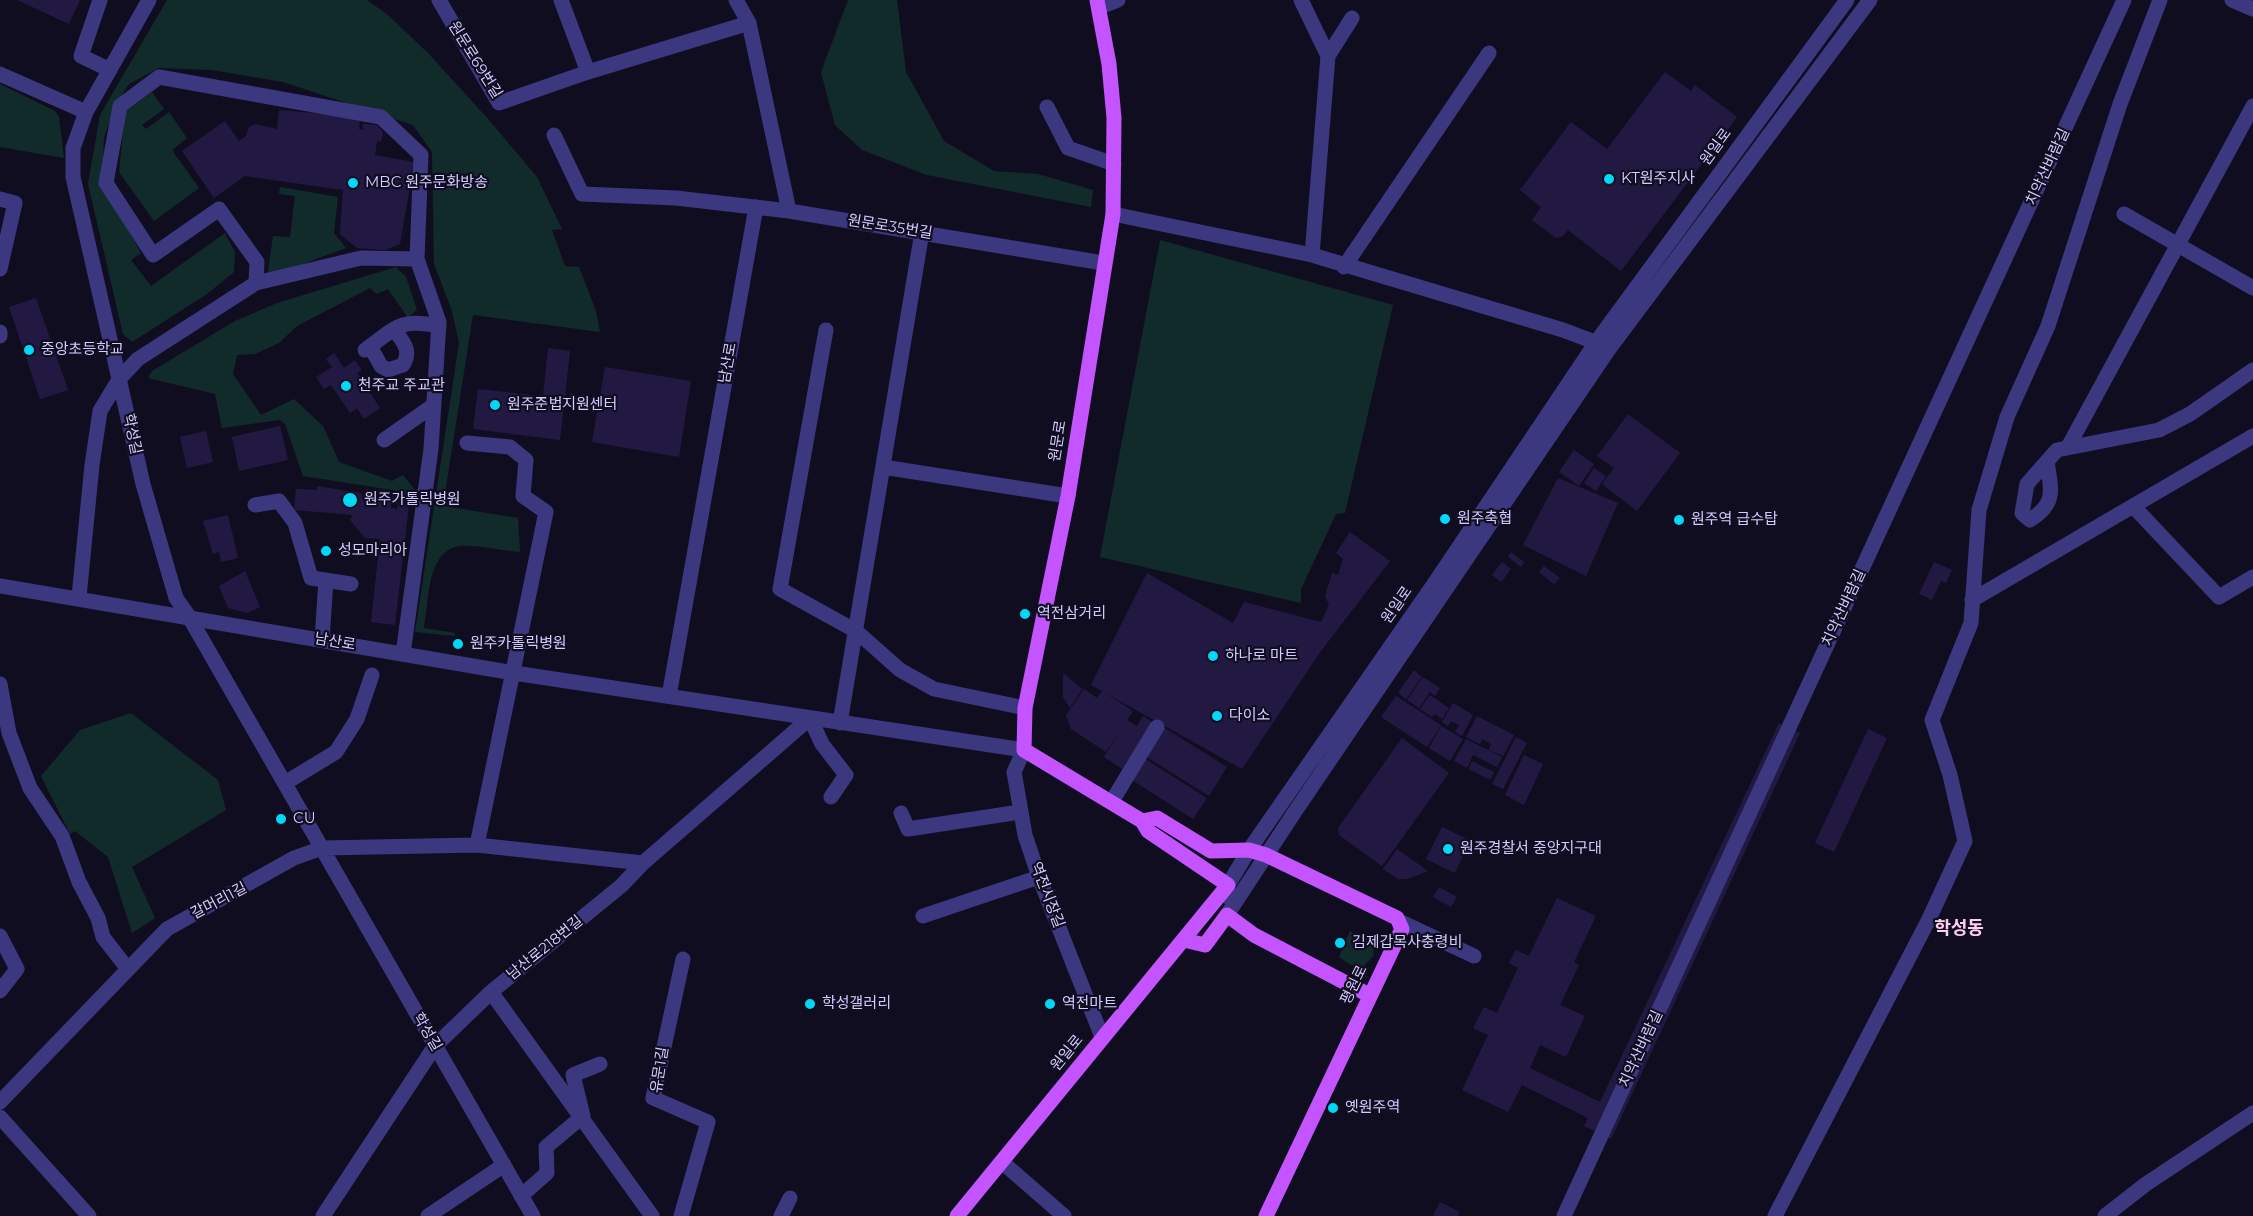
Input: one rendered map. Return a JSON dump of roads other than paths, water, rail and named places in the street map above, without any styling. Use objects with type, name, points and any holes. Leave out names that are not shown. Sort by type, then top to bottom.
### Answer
[{"type":"main road","name":"원문로","points":[[1024,750],[1025,708],[1068,496],[1103,263],[1113,214],[1114,118],[1098,3]]},
{"type":"main road","points":[[1024,750],[1112,801],[1142,821],[1148,831],[1228,885]]},
{"type":"main road","points":[[1142,821],[1157,818],[1211,851],[1249,850],[1266,855],[1397,918],[1401,922]]},
{"type":"main road","name":"원일로","points":[[957,1216],[1228,885]]},
{"type":"main road","points":[[1184,940],[1205,945],[1227,915],[1254,935],[1369,995]]},
{"type":"main road","name":"평원로","points":[[1266,1216],[1402,929],[1401,922]]},
{"type":"street","points":[[100,0],[81,56],[110,70]]},
{"type":"street","name":"학성길","points":[[148,0],[86,112],[73,148],[73,177],[157,536],[176,598],[188,615],[533,1216]]},
{"type":"street","name":"원문로69번길","points":[[439,0],[499,103],[588,72],[749,23]]},
{"type":"street","points":[[561,0],[588,72]]},
{"type":"street","points":[[736,0],[749,23],[789,212]]},
{"type":"street","points":[[1098,3],[1118,0]]},
{"type":"street","points":[[1301,0],[1328,56]]},
{"type":"street","name":"원일로","points":[[1228,885],[1249,850],[1436,581],[1847,0]]},
{"type":"street","name":"원일로","points":[[1227,915],[1603,345],[1870,0]]},
{"type":"street","name":"치악산바람길","points":[[1564,1216],[2124,0]]},
{"type":"street","points":[[1775,1216],[1929,919],[1965,841],[1950,775],[1932,720],[1971,623],[1979,510],[2007,417],[2048,326],[2120,104],[2160,0]]},
{"type":"street","points":[[2232,0],[2253,9]]},
{"type":"street","points":[[1312,255],[1328,56],[1352,18]]},
{"type":"street","points":[[1344,267],[1489,53]]},
{"type":"street","points":[[0,74],[86,112]]},
{"type":"street","points":[[256,283],[257,262],[219,209],[153,255],[106,183],[120,106],[159,76],[381,117],[421,155],[417,259],[436,310],[439,326],[431,449],[403,654]]},
{"type":"street","points":[[2068,447],[2253,106]]},
{"type":"street","points":[[1047,107],[1068,148],[1114,164]]},
{"type":"street","name":"원문로35번길","points":[[554,135],[582,194],[676,198],[756,207],[1103,263]]},
{"type":"street","points":[[0,199],[15,202],[0,269]]},
{"type":"street","name":"남산로","points":[[669,696],[756,207]]},
{"type":"street","points":[[1113,214],[1312,255],[1344,267],[1603,345]]},
{"type":"street","points":[[2124,214],[2253,288]]},
{"type":"street","points":[[840,723],[922,232]]},
{"type":"street","points":[[79,597],[92,465],[100,411],[120,378],[138,359],[256,283],[361,258],[417,259]]},
{"type":"street","points":[[394,329],[407,347],[408,357],[403,365],[388,370],[381,366],[368,348],[394,329],[413,321],[439,326]]},
{"type":"street","points":[[826,330],[780,589],[856,631],[900,670],[934,689],[1025,708]]},
{"type":"street","points":[[2047,461],[2057,450],[2159,430],[2190,414],[2253,370]]},
{"type":"street","points":[[384,440],[434,405]]},
{"type":"street","points":[[1972,600],[2253,436]]},
{"type":"street","points":[[467,443],[510,447],[526,460],[523,496],[546,512],[477,845]]},
{"type":"street","points":[[883,467],[1068,496]]},
{"type":"street","points":[[255,505],[279,501],[295,523],[311,578],[351,584]]},
{"type":"street","points":[[2133,506],[2219,597],[2253,577]]},
{"type":"street","points":[[322,640],[326,580]]},
{"type":"street","name":"남산로","points":[[0,593],[0,586],[79,597],[514,673],[1024,750]]},
{"type":"street","points":[[285,783],[336,752],[357,719],[372,675]]},
{"type":"street","points":[[0,684],[5,735],[30,788],[62,836],[78,882],[98,918],[103,938],[127,968]]},
{"type":"street","points":[[810,718],[822,744],[846,775],[831,797]]},
{"type":"street","name":"남산로218번길","points":[[328,1214],[435,1046],[491,992],[621,886],[643,863],[810,718]]},
{"type":"street","points":[[1112,801],[1157,727]]},
{"type":"street","name":"역전시장길","points":[[1024,750],[1014,772],[1020,812],[1039,877],[1102,1037]]},
{"type":"street","points":[[901,813],[908,830],[1020,812]]},
{"type":"street","points":[[322,848],[477,845],[643,863]]},
{"type":"street","name":"갈머리1길","points":[[0,1102],[166,929],[294,858],[322,848]]},
{"type":"street","points":[[923,916],[1039,877]]},
{"type":"street","points":[[1227,915],[1228,885]]},
{"type":"street","points":[[1401,922],[1474,956]]},
{"type":"street","points":[[0,936],[17,969],[0,991]]},
{"type":"street","name":"유문1길","points":[[681,1216],[708,1122],[653,1098],[683,960]]},
{"type":"street","points":[[491,992],[583,1116],[652,1216]]},
{"type":"street","points":[[583,1116],[573,1076],[600,1064]]},
{"type":"street","points":[[2105,1216],[2146,1184],[2253,1113]]},
{"type":"street","points":[[521,1196],[547,1173],[546,1147],[583,1116]]},
{"type":"street","points":[[0,1117],[89,1216]]},
{"type":"street","points":[[1002,1162],[1064,1216]]},
{"type":"street","points":[[428,1216],[504,1166]]},
{"type":"street","points":[[781,1216],[790,1198]]},
{"type":"place","name":"KT원주지사","points":[[1609,179]]},
{"type":"place","name":"MBC 원주문화방송","points":[[353,183]]},
{"type":"place","name":"중앙초등학교","points":[[29,350]]},
{"type":"place","name":"천주교 주교관","points":[[346,386]]},
{"type":"place","name":"원주준법지원센터","points":[[495,405]]},
{"type":"place","name":"원주가톨릭병원","points":[[350,500]]},
{"type":"place","name":"원주축협","points":[[1445,519]]},
{"type":"place","name":"원주역 급수탑","points":[[1679,520]]},
{"type":"place","name":"성모마리아","points":[[326,551]]},
{"type":"place","name":"역전삼거리","points":[[1025,614]]},
{"type":"place","name":"원주카톨릭병원","points":[[458,644]]},
{"type":"place","name":"하나로 마트","points":[[1213,656]]},
{"type":"place","name":"다이소","points":[[1217,716]]},
{"type":"place","name":"CU","points":[[281,819]]},
{"type":"place","name":"원주경찰서 중앙지구대","points":[[1448,849]]},
{"type":"place","name":"김제갑목사충령비","points":[[1340,943]]},
{"type":"place","name":"학성갤러리","points":[[810,1004]]},
{"type":"place","name":"역전마트","points":[[1050,1004]]},
{"type":"place","name":"옛원주역","points":[[1333,1108]]},
{"type":"district","name":"학성동","points":[[1959,929]]}]
